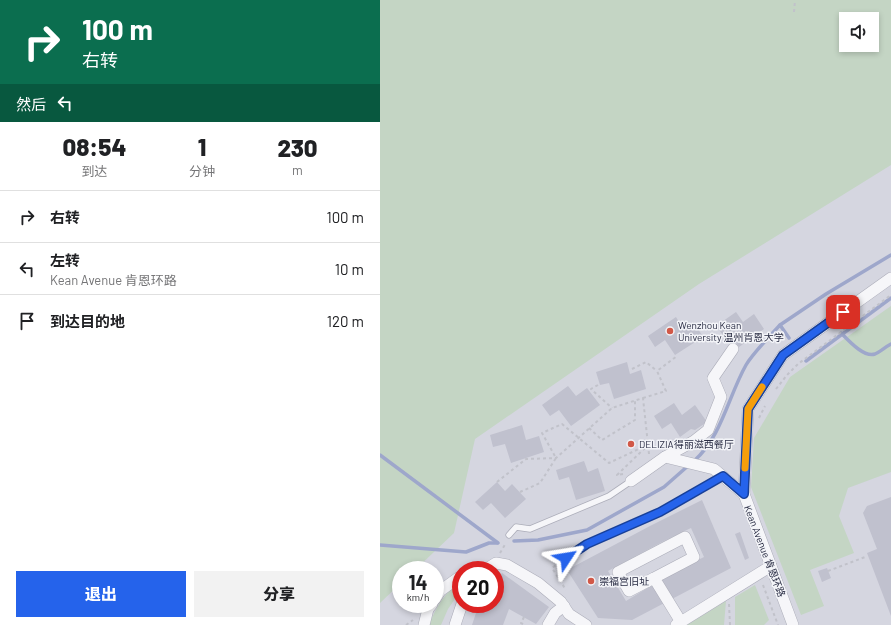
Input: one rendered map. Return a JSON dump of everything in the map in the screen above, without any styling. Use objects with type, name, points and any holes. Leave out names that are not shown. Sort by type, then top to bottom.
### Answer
[{"type":"street","name":"Kean Avenue 肯恩环路","points":[[793,625],[744,494],[748,409],[783,355],[891,278]]},
{"type":"street","points":[[631,481],[650,467],[694,441],[708,430],[722,397],[713,378],[733,349]]},
{"type":"street","points":[[666,457],[714,469],[744,494]]},
{"type":"street","points":[[685,537],[694,556],[654,578],[629,591],[618,572],[685,537]]},
{"type":"street","points":[[504,564],[538,583],[561,602],[569,614],[586,625]]},
{"type":"street","points":[[654,578],[678,624],[771,566]]},
{"type":"street","points":[[548,625],[555,613],[564,606]]},
{"type":"street","points":[[424,625],[427,613]]},
{"type":"street","points":[[455,625],[459,613]]},
{"type":"lane","points":[[566,558],[587,544],[660,512],[723,476]]},
{"type":"lane","points":[[509,535],[516,527],[530,529],[610,496],[631,481]]},
{"type":"path","points":[[794,12],[795,0]]},
{"type":"path","points":[[773,394],[787,375],[798,364],[891,295]]},
{"type":"path","points":[[657,371],[677,356]]},
{"type":"path","points":[[520,492],[540,483],[556,458],[612,408],[666,391],[657,371],[646,362],[632,369]]},
{"type":"path","points":[[598,386],[591,389],[612,408]]},
{"type":"path","points":[[643,398],[650,467]]},
{"type":"path","points":[[759,419],[768,400]]},
{"type":"path","points":[[589,428],[602,440],[635,420],[635,401]]},
{"type":"path","points":[[556,458],[542,433],[562,424],[609,463],[648,445]]},
{"type":"path","points":[[497,482],[526,459],[556,458]]},
{"type":"path","points":[[497,561],[509,535]]},
{"type":"path","points":[[828,571],[864,557]]},
{"type":"path","points":[[566,558],[552,568],[568,594]]},
{"type":"path","points":[[759,574],[777,624],[774,625]]},
{"type":"path","points":[[729,592],[730,625]]},
{"type":"path","points":[[524,617],[521,623],[525,625]]},
{"type":"shaded area","name":"Wenzhou Kean University 温州肯恩大学","points":[[891,0],[891,625],[380,625],[380,118],[839,12],[839,52],[879,52],[879,12],[839,12]]},
{"type":"green space","points":[[380,0],[891,0],[891,165],[699,284],[475,439],[454,533],[424,561],[392,561],[392,592],[380,603]]},
{"type":"green space","points":[[891,306],[891,472],[848,488],[839,516],[854,553],[810,570],[824,606],[801,615],[751,487],[754,438],[790,377]]},
{"type":"green space","points":[[755,585],[769,620],[764,625],[735,625],[735,597]]},
{"type":"green space","points":[[452,588],[452,603],[441,625],[429,625],[434,613],[444,613],[444,597]]},
{"type":"green space","points":[[726,601],[724,625],[687,625]]},
{"type":"building","points":[[736,312],[743,322],[754,314],[764,329],[739,347],[731,336],[726,339],[716,326]]},
{"type":"building","points":[[676,317],[683,329],[694,322],[703,337],[675,355],[665,340],[655,347],[648,336]]},
{"type":"building","points":[[627,362],[630,374],[641,370],[646,389],[614,399],[609,383],[600,385],[596,372]]},
{"type":"building","points":[[568,386],[576,396],[587,388],[600,405],[571,426],[559,410],[550,416],[542,405]]},
{"type":"building","points":[[674,403],[682,415],[695,405],[707,422],[695,430],[691,429],[680,437],[671,423],[662,429],[654,416]]},
{"type":"building","points":[[522,425],[526,440],[539,436],[544,452],[511,463],[505,444],[493,447],[490,435]]},
{"type":"building","points":[[584,461],[588,472],[598,468],[605,491],[576,500],[569,477],[559,480],[556,470]]},
{"type":"building","points":[[497,482],[505,491],[512,484],[526,499],[505,518],[491,503],[483,510],[475,502]]},
{"type":"building","points":[[891,497],[891,616],[867,553],[877,549],[863,513],[867,506]]},
{"type":"building","points":[[702,500],[731,568],[632,620],[598,618],[567,570]],"holes":[[[691,528],[704,557],[674,572],[626,601],[608,571]]]},
{"type":"building","points":[[740,532],[749,558],[745,560],[735,534]]},
{"type":"building","points":[[827,568],[831,578],[822,582],[818,571]]},
{"type":"building","points":[[504,574],[549,607],[536,624],[509,609],[503,625],[472,625],[476,613],[504,613]]},
{"type":"waterway","points":[[780,325],[826,294],[891,255]]},
{"type":"waterway","points":[[806,361],[891,298]]},
{"type":"waterway","points":[[694,461],[704,451],[718,428],[740,377],[753,355],[780,325],[789,338]]},
{"type":"waterway","points":[[841,333],[856,348],[871,355],[891,344]]},
{"type":"waterway","points":[[380,455],[498,543]]},
{"type":"waterway","points":[[514,541],[538,540],[587,530],[664,487],[689,465]]},
{"type":"waterway","points":[[380,545],[466,552],[489,543],[497,543]]},
{"type":"slow traffic","points":[[745,468],[748,409],[762,387]]},
{"type":"place","name":"Wenzhou Kean University 温州肯恩大学","points":[[670,331]]},
{"type":"place","name":"DELIZIA得丽滋西餐厅","points":[[631,444]]},
{"type":"place","name":"崇福宫旧址","points":[[591,581]]},
{"type":"route","points":[[566,558],[587,544],[660,512],[723,476],[744,494],[748,409],[783,355],[843,312]]}]
